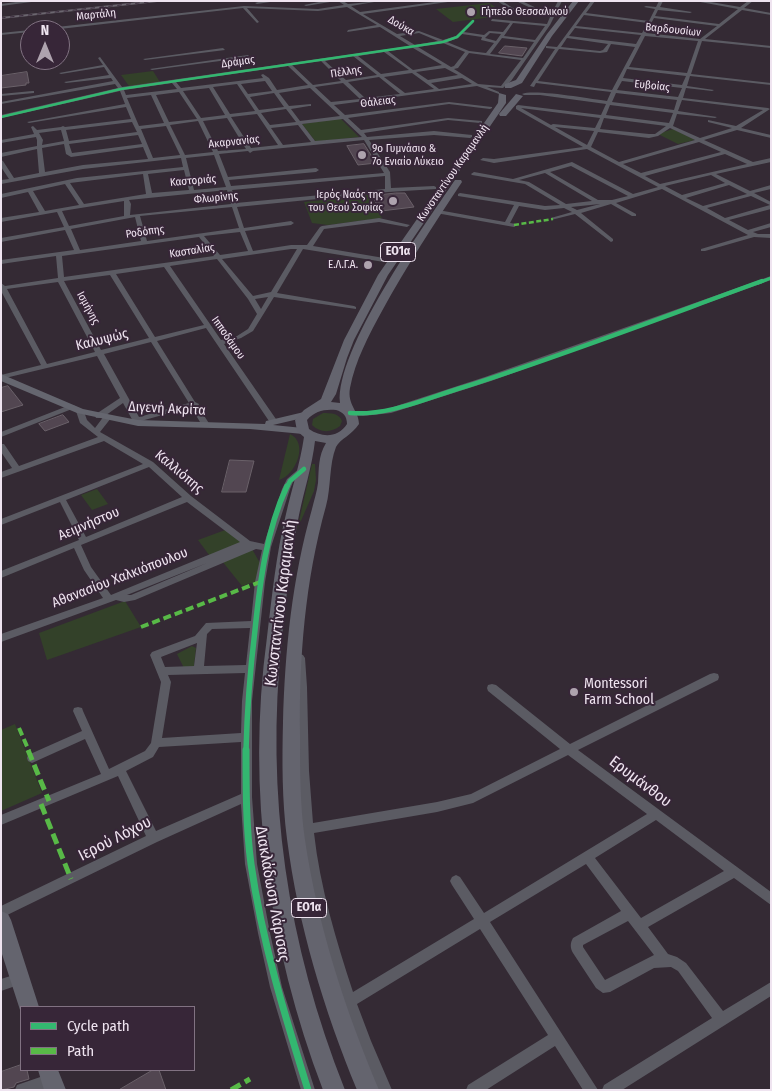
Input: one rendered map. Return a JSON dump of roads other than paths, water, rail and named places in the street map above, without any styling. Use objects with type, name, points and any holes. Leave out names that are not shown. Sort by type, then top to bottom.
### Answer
[{"type":"main road","name":"Κωνσταντίνου Καραμανλή","points":[[350,415],[343,399],[346,387],[366,332],[396,277],[443,212],[507,108],[524,92],[525,82],[576,1]]},
{"type":"main road","name":"Κωνσταντίνου Καραμανλή","points":[[318,408],[326,401],[330,394],[341,358],[373,292],[437,188],[502,103],[502,89],[519,80],[549,35],[576,1]]},
{"type":"main road","points":[[502,89],[524,92]]},
{"type":"main road","points":[[502,89],[524,92]]},
{"type":"main road","name":"Διγενή Ακρίτα","points":[[2,377],[77,409],[103,417],[138,421],[250,426],[306,433]]},
{"type":"main road","name":"ΕΟ1α","points":[[294,640],[303,572],[312,528],[325,488],[325,456],[335,438],[347,433],[350,415],[331,406],[318,408],[304,415],[300,422],[306,433],[304,469]]},
{"type":"main road","name":"Διγενή Ακρίτα","points":[[250,426],[304,415]]},
{"type":"main road","points":[[306,433],[321,439],[335,438]]},
{"type":"main road","name":"Κωνσταντίνου Καραμανλή","points":[[304,469],[292,515],[274,638],[268,718],[269,806],[272,851],[287,937],[316,1044],[334,1090]]},
{"type":"main road","name":"Κωνσταντίνου Καραμανλή","points":[[294,640],[292,755],[296,838],[307,900],[327,981],[344,1033],[368,1090]]},
{"type":"main road","points":[[1,919],[29,1006]]},
{"type":"street","points":[[1,5],[37,1]]},
{"type":"street","points":[[244,7],[246,5],[275,1]]},
{"type":"street","points":[[286,9],[334,1]]},
{"type":"street","name":"Δούκα","points":[[340,1],[477,85],[502,89]]},
{"type":"street","points":[[318,10],[349,7],[378,1]]},
{"type":"street","points":[[244,7],[357,12],[453,1]]},
{"type":"street","points":[[499,1],[514,10]]},
{"type":"street","points":[[518,1],[552,16]]},
{"type":"street","points":[[550,1],[559,3]]},
{"type":"street","points":[[524,92],[531,88],[565,37],[593,1]]},
{"type":"street","points":[[483,160],[539,155],[590,145],[614,92],[661,1]]},
{"type":"street","points":[[697,1],[771,14]]},
{"type":"street","points":[[547,125],[649,136],[656,135],[670,125],[700,41],[751,1]]},
{"type":"street","points":[[682,19],[703,2]]},
{"type":"street","name":"Κωνσταντίνου Καραμανλή","points":[[502,89],[548,25],[559,3]]},
{"type":"street","points":[[244,7],[257,22]]},
{"type":"street","name":"Μαρτάλη","points":[[70,27],[244,7]]},
{"type":"street","points":[[646,7],[690,12]]},
{"type":"street","points":[[583,14],[652,20],[682,19],[720,25]]},
{"type":"street","points":[[492,20],[548,25]]},
{"type":"street","name":"Δράμας","points":[[1,117],[121,89],[443,42],[452,40],[462,33],[473,21]]},
{"type":"street","points":[[487,55],[513,22]]},
{"type":"street","points":[[419,32],[422,25]]},
{"type":"street","points":[[348,31],[381,26]]},
{"type":"street","name":"Βαρδουσίων","points":[[573,27],[644,36],[771,47]]},
{"type":"street","points":[[1,34],[20,32]]},
{"type":"street","points":[[398,36],[419,32],[468,52],[523,59]]},
{"type":"street","points":[[496,42],[483,40],[489,32],[504,33]]},
{"type":"street","points":[[462,33],[485,36]]},
{"type":"street","points":[[500,37],[536,41]]},
{"type":"street","points":[[565,37],[638,46]]},
{"type":"street","points":[[548,47],[600,52],[605,51],[610,43]]},
{"type":"street","points":[[145,59],[222,47],[244,71]]},
{"type":"street","points":[[385,51],[438,90]]},
{"type":"street","points":[[449,68],[457,65],[468,52]]},
{"type":"street","points":[[141,54],[162,83]]},
{"type":"street","points":[[354,55],[403,94]]},
{"type":"street","points":[[152,69],[236,62],[248,56]]},
{"type":"street","points":[[100,58],[126,97],[150,160]]},
{"type":"street","points":[[322,60],[363,99]]},
{"type":"street","points":[[289,65],[366,138],[388,176],[388,190]]},
{"type":"street","points":[[61,73],[105,66]]},
{"type":"street","name":"Πέλλης","points":[[247,96],[449,68]]},
{"type":"street","points":[[626,68],[771,84]]},
{"type":"street","points":[[258,69],[314,144]]},
{"type":"street","points":[[1,70],[8,70]]},
{"type":"street","points":[[59,70],[70,89]]},
{"type":"street","points":[[66,82],[112,76]]},
{"type":"street","points":[[428,82],[463,76]]},
{"type":"street","points":[[126,97],[267,79]]},
{"type":"street","points":[[620,80],[712,90]]},
{"type":"street","points":[[173,81],[181,90],[217,154],[250,252]]},
{"type":"street","points":[[1,95],[70,89],[116,82]]},
{"type":"street","name":"Ευβοίας","points":[[535,82],[770,108]]},
{"type":"street","points":[[238,83],[282,147]]},
{"type":"street","points":[[330,104],[477,85]]},
{"type":"street","points":[[210,86],[250,151]]},
{"type":"street","points":[[1,103],[70,89]]},
{"type":"street","points":[[524,92],[715,117]]},
{"type":"street","points":[[10,94],[40,140],[42,174]]},
{"type":"street","points":[[153,94],[183,158],[192,191]]},
{"type":"street","name":"Θάλειας","points":[[268,127],[451,103],[490,108]]},
{"type":"street","points":[[29,122],[128,105]]},
{"type":"street","points":[[1,155],[139,131],[167,124],[309,105]]},
{"type":"street","points":[[752,164],[670,125],[518,107],[587,147],[724,220],[752,234],[771,236]]},
{"type":"street","points":[[410,108],[424,122]]},
{"type":"street","points":[[618,164],[738,128],[770,108]]},
{"type":"street","points":[[359,132],[452,119],[480,122]]},
{"type":"street","points":[[1,142],[63,127],[134,120]]},
{"type":"street","points":[[710,121],[771,137]]},
{"type":"street","points":[[63,127],[69,154],[71,155],[145,145]]},
{"type":"street","name":"Ακαρνανίας","points":[[1,182],[74,168],[366,138],[438,132],[470,136]]},
{"type":"street","points":[[641,175],[725,152]]},
{"type":"street","points":[[539,155],[548,160]]},
{"type":"street","points":[[553,219],[662,186],[771,160]]},
{"type":"street","points":[[554,163],[560,166]]},
{"type":"street","points":[[515,180],[572,164],[633,196]]},
{"type":"street","points":[[2,166],[12,180]]},
{"type":"street","points":[[74,168],[82,179]]},
{"type":"street","points":[[1,196],[82,179],[186,168]]},
{"type":"street","points":[[226,179],[316,170]]},
{"type":"street","points":[[545,171],[597,201]]},
{"type":"street","points":[[145,172],[150,195]]},
{"type":"street","points":[[474,174],[527,183],[576,212],[611,240]]},
{"type":"street","points":[[712,174],[771,205]]},
{"type":"street","points":[[388,176],[415,188]]},
{"type":"street","name":"Καστοριάς","points":[[1,220],[150,195],[335,178],[388,176]]},
{"type":"street","points":[[335,178],[342,195]]},
{"type":"street","points":[[66,182],[82,206]]},
{"type":"street","points":[[682,197],[730,183]]},
{"type":"street","points":[[702,208],[771,187]]},
{"type":"street","name":"Φλωρίνης","points":[[1,240],[137,215],[388,190],[437,188]]},
{"type":"street","points":[[30,190],[43,213]]},
{"type":"street","points":[[460,194],[545,208],[597,201],[612,202],[634,215]]},
{"type":"street","points":[[126,198],[128,204],[127,217]]},
{"type":"street","points":[[443,212],[511,224],[517,204]]},
{"type":"street","points":[[724,220],[771,205]]},
{"type":"street","points":[[59,210],[78,252]]},
{"type":"street","points":[[137,215],[144,242]]},
{"type":"street","points":[[219,343],[240,338],[248,333],[271,294],[305,247],[322,228],[379,220],[407,225]]},
{"type":"street","name":"Ροδόπης","points":[[1,262],[291,223]]},
{"type":"street","points":[[703,250],[752,234],[771,225]]},
{"type":"street","points":[[200,235],[251,298],[260,313]]},
{"type":"street","name":"Κασταλίας","points":[[2,287],[112,273],[250,252],[305,247],[384,260]]},
{"type":"street","name":"Ισμήνης","points":[[59,254],[60,280],[138,421]]},
{"type":"street","name":"Ιπποδάμου","points":[[166,265],[274,422]]},
{"type":"street","points":[[112,273],[195,404],[206,425]]},
{"type":"street","points":[[350,415],[359,418],[388,411],[567,352],[771,278]]},
{"type":"street","points":[[2,287],[45,367]]},
{"type":"street","points":[[251,298],[271,294],[354,308]]},
{"type":"street","name":"Καλυψώς","points":[[2,377],[101,354],[207,326]]},
{"type":"street","points":[[1,475],[100,436],[103,417],[125,398]]},
{"type":"street","points":[[138,421],[195,404]]},
{"type":"street","points":[[1,435],[77,409]]},
{"type":"street","name":"Καλλιόπης","points":[[77,409],[82,419],[100,436],[150,464],[188,498],[251,544]]},
{"type":"street","points":[[1,446],[17,469]]},
{"type":"street","points":[[1,522],[150,464]]},
{"type":"street","name":"Διακλάδωση Λάρισας","points":[[304,469],[288,485],[267,547],[260,582],[246,737],[246,797],[251,864],[264,933],[276,987],[308,1090]]},
{"type":"street","name":"Αειμνήστου","points":[[1,575],[188,498]]},
{"type":"street","points":[[62,499],[80,543],[87,568],[112,598]]},
{"type":"street","points":[[251,544],[267,547]]},
{"type":"street","name":"Αθανασίου Χαλκιόπουλου","points":[[1,638],[112,598],[251,544]]},
{"type":"street","points":[[199,670],[203,635],[207,628],[213,625],[255,624]]},
{"type":"street","points":[[1,820],[106,776],[149,754],[156,743],[166,682],[155,656],[194,641],[203,635]]},
{"type":"street","points":[[294,640],[300,659],[303,691],[303,756],[308,830],[316,879],[326,926],[350,1001],[368,1054],[385,1090]]},
{"type":"street","points":[[162,671],[251,669]]},
{"type":"street","points":[[308,830],[462,802],[481,795],[714,677]]},
{"type":"street","name":"Ερυμάνθου","points":[[492,688],[569,750],[771,899]]},
{"type":"street","points":[[78,712],[106,776]]},
{"type":"street","points":[[32,758],[88,733]]},
{"type":"street","points":[[156,743],[246,737]]},
{"type":"street","points":[[120,769],[153,838]]},
{"type":"street","name":"Ιερού Λόχου","points":[[1,919],[153,838],[246,797]]},
{"type":"street","points":[[350,1001],[656,815]]},
{"type":"street","points":[[588,856],[665,960]]},
{"type":"street","points":[[639,925],[734,872]]},
{"type":"street","points":[[456,881],[483,920],[590,1090]]},
{"type":"street","points":[[630,914],[577,942],[577,949],[600,984],[603,987],[610,986],[652,962],[665,960],[673,962],[682,967],[722,1020]]},
{"type":"street","points":[[1,985],[20,979]]},
{"type":"street","points":[[609,1090],[771,988]]},
{"type":"street","points":[[473,1090],[557,1037]]},
{"type":"street","points":[[22,1090],[51,1080]]},
{"type":"railway","points":[[1,18],[157,1]]},
{"type":"place","name":"Γήπεδο Θεσσαλικού","points":[[471,12]]},
{"type":"place","name":"9ο Γυμνάσιο & 7ο Ενιαίο Λύκειο","points":[[362,155]]},
{"type":"place","name":"Ιερός Ναός της του Θεού Σοφίας","points":[[393,201]]},
{"type":"place","name":"Ε.Λ.Γ.Α.","points":[[368,265]]},
{"type":"place","name":"Montessori Farm School","points":[[574,692]]}]
